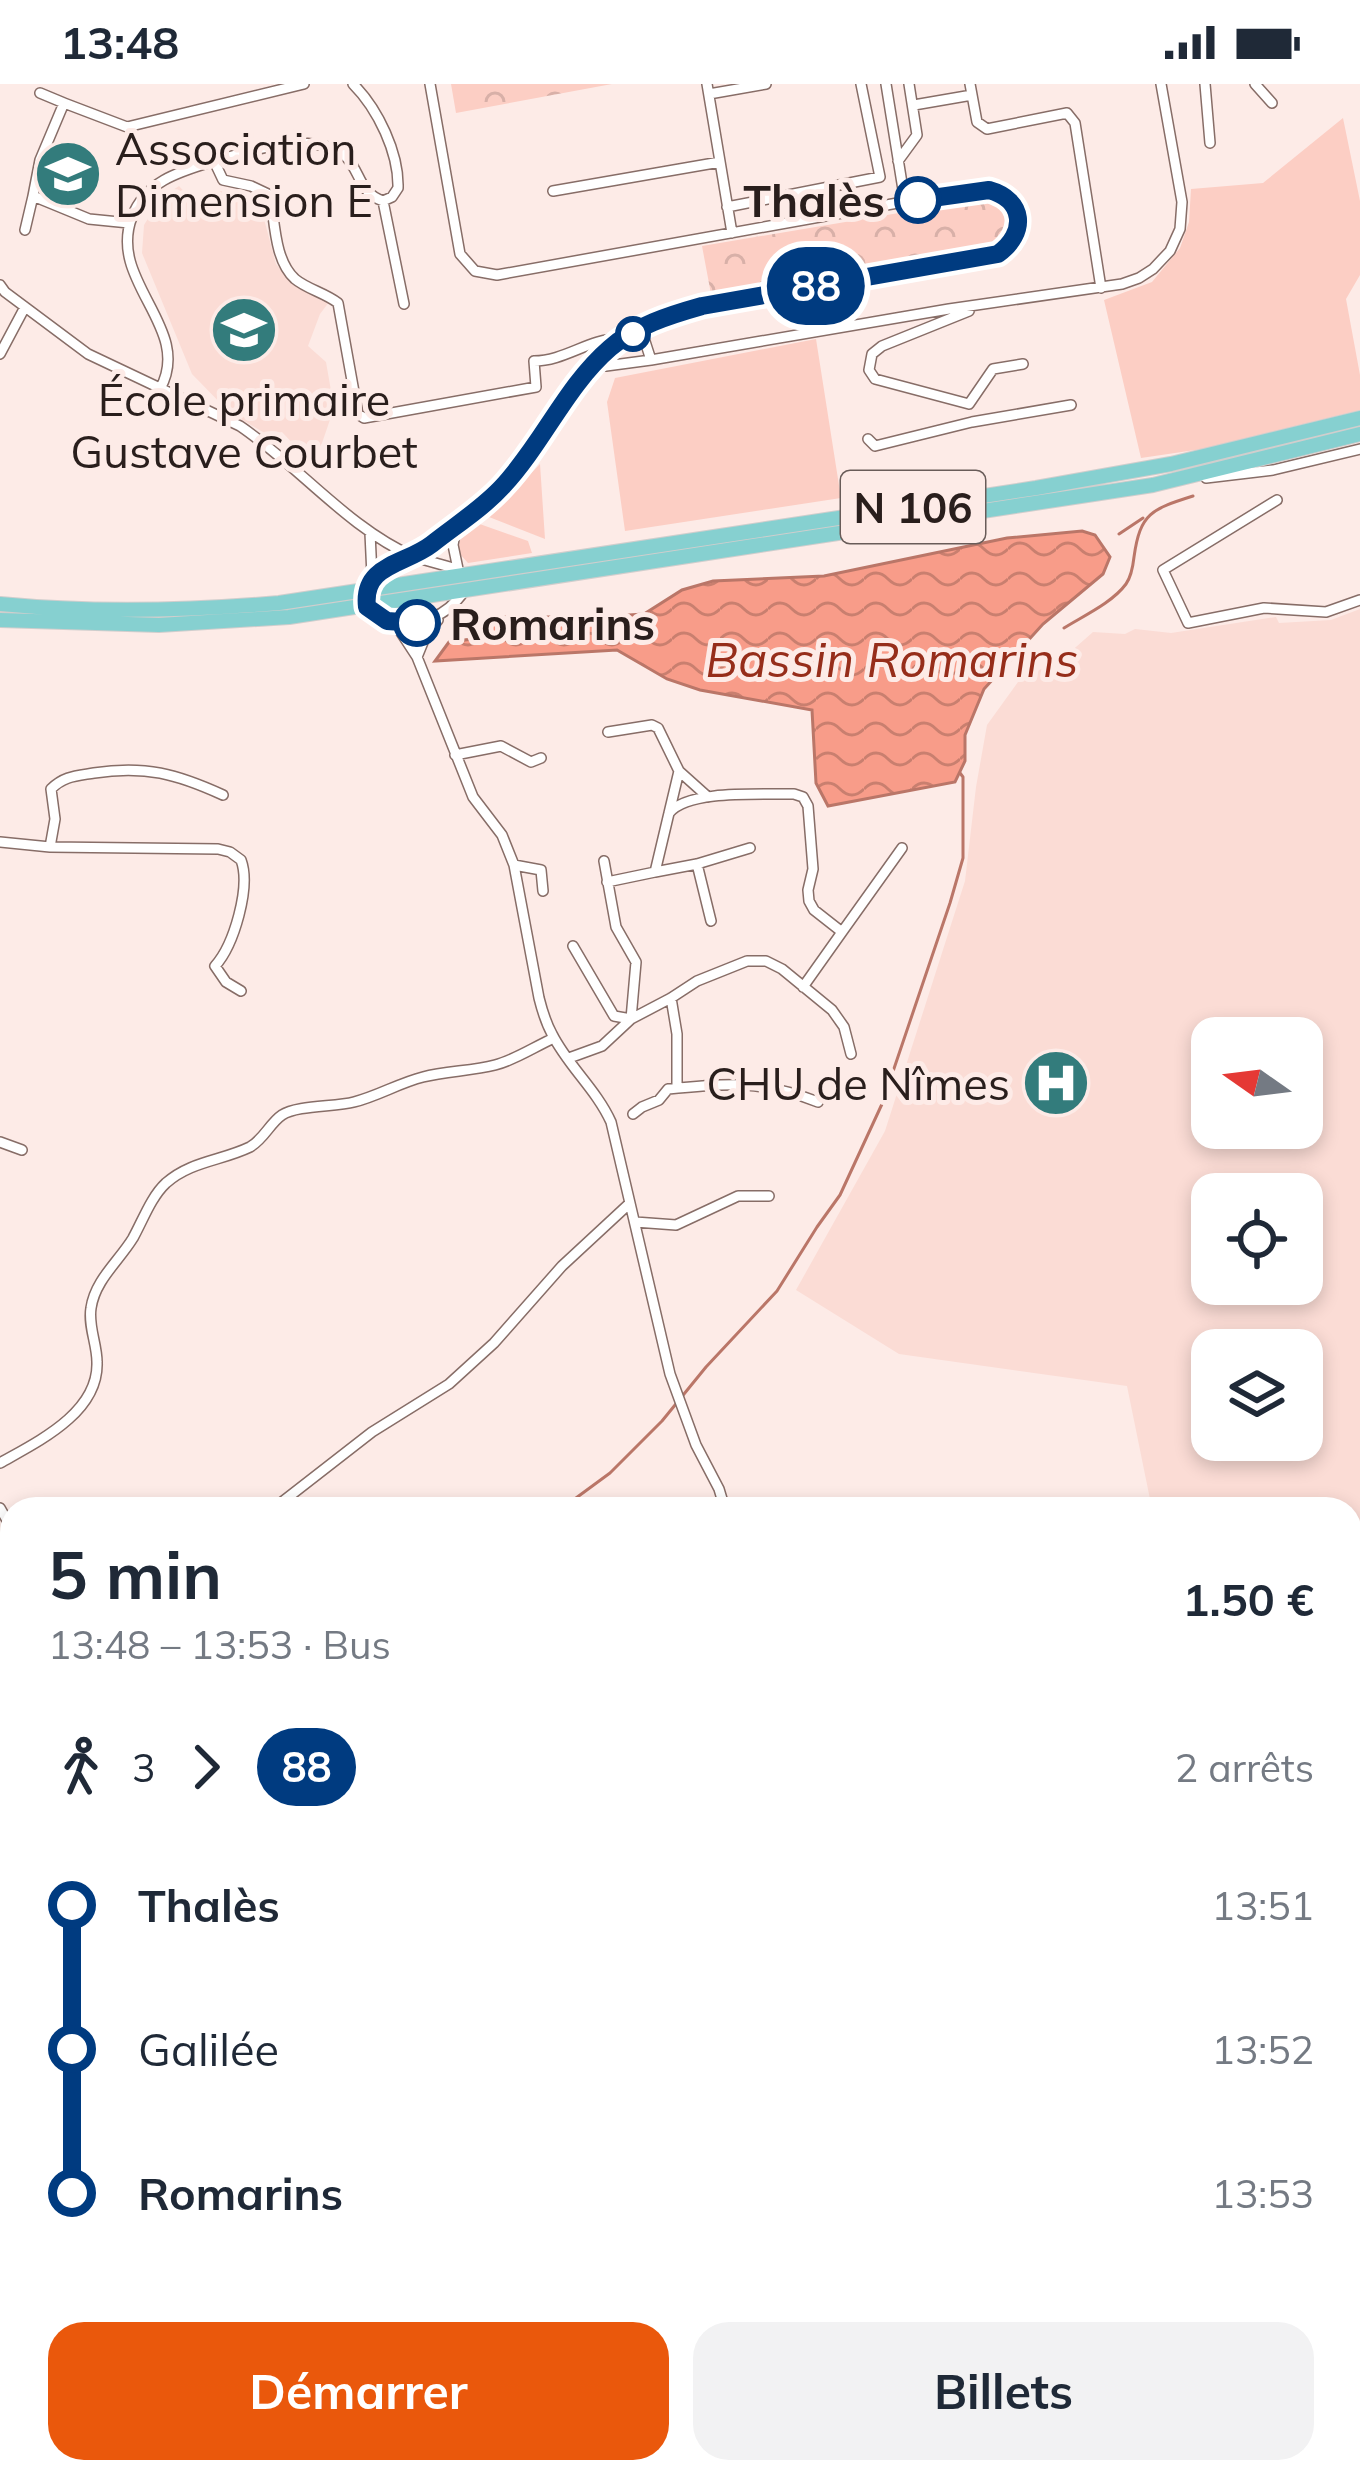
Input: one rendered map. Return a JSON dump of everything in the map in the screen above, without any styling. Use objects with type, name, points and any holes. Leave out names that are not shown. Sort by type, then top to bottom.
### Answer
[{"type":"main road","name":"N 106","points":[[462,579],[1172,464],[1360,418]]},
{"type":"main road","name":"N 106","points":[[0,604],[93,610],[215,608],[368,591],[1154,485],[1360,434]]},
{"type":"main road","name":"N 106","points":[[0,620],[113,626],[289,617],[368,591]]},
{"type":"street","points":[[40,93],[127,127],[304,84]]},
{"type":"street","points":[[160,389],[168,370],[166,347],[158,320],[129,265],[125,244],[141,198],[168,176],[296,143],[326,146],[349,157],[364,190],[383,201],[398,188],[395,159],[370,104],[353,84]]},
{"type":"street","points":[[368,591],[502,488],[596,364],[613,345],[641,329],[702,306],[998,254],[1017,236],[1016,208],[1000,193],[989,190],[497,274],[476,271],[460,254],[430,84]]},
{"type":"street","points":[[731,233],[708,89],[766,84]]},
{"type":"street","points":[[727,207],[880,178],[861,84]]},
{"type":"street","points":[[886,84],[904,202]]},
{"type":"street","points":[[898,161],[917,135],[909,84]]},
{"type":"street","points":[[596,364],[651,360],[1139,278],[1170,251],[1180,229],[1182,202],[1161,84]]},
{"type":"street","points":[[1205,84],[1210,143]]},
{"type":"street","points":[[1255,84],[1272,103]]},
{"type":"street","points":[[914,105],[971,89],[977,122],[987,129],[1067,113],[1075,123],[1101,288]]},
{"type":"street","points":[[25,230],[40,160],[64,103]]},
{"type":"street","points":[[214,161],[223,180],[270,195],[281,259],[296,280],[338,304],[358,414],[364,418],[536,388],[534,361],[553,361],[607,338],[624,339]]},
{"type":"street","points":[[553,191],[720,162]]},
{"type":"street","points":[[33,196],[89,219],[129,223]]},
{"type":"street","points":[[383,201],[404,304]]},
{"type":"street","points":[[0,285],[88,354],[235,423],[370,532],[414,557],[440,562],[462,579]]},
{"type":"street","points":[[969,404],[874,379],[869,370],[872,354],[882,346],[980,306]]},
{"type":"street","points":[[0,354],[25,307]]},
{"type":"street","points":[[641,329],[651,360]]},
{"type":"street","points":[[972,422],[969,404],[993,369],[1023,364]]},
{"type":"street","points":[[868,439],[875,446],[972,422],[1071,405]]},
{"type":"street","points":[[1154,485],[1273,470],[1360,449]]},
{"type":"street","points":[[1277,500],[1163,570],[1188,622],[1264,608],[1326,611],[1360,600]]},
{"type":"street","points":[[417,657],[426,635],[452,608],[462,579],[453,545],[455,528]]},
{"type":"street","points":[[370,532],[368,591],[417,657],[473,796],[502,835],[514,865],[538,998],[554,1038],[602,1103],[610,1122],[677,1393],[720,1497]]},
{"type":"street","points":[[387,621],[417,623],[440,617]]},
{"type":"street","points":[[608,732],[658,728],[680,771],[708,797]]},
{"type":"street","points":[[455,755],[501,746],[531,762],[541,758]]},
{"type":"street","points":[[50,847],[55,819],[51,789],[62,778],[127,767],[167,773],[223,795]]},
{"type":"street","points":[[655,872],[680,771]]},
{"type":"street","points":[[669,813],[682,802],[708,797],[803,797],[808,806],[813,869],[809,901],[842,932]]},
{"type":"street","points":[[0,842],[230,852],[242,860],[244,887],[229,944],[215,966],[226,982],[242,991]]},
{"type":"street","points":[[608,882],[750,848]]},
{"type":"street","points":[[803,987],[902,848]]},
{"type":"street","points":[[604,861],[616,927],[635,962],[631,1019]]},
{"type":"street","points":[[697,864],[711,921]]},
{"type":"street","points":[[514,865],[542,870],[543,891]]},
{"type":"street","points":[[573,946],[614,1016],[631,1019]]},
{"type":"street","points":[[569,1058],[602,1046],[631,1019],[697,980],[747,961],[766,961],[782,969],[832,1010],[844,1027],[851,1054]]},
{"type":"street","points":[[671,998],[677,1088]]},
{"type":"street","points":[[0,1462],[57,1430],[85,1401],[98,1365],[90,1310],[98,1285],[160,1189],[180,1172],[251,1146],[280,1115],[348,1104],[424,1077],[499,1065],[554,1038]]},
{"type":"street","points":[[633,1114],[659,1100],[668,1089],[677,1088],[760,1084],[818,1102]]},
{"type":"street","points":[[0,1142],[22,1150]]},
{"type":"street","points":[[635,1222],[676,1225],[738,1196],[769,1196]]},
{"type":"street","points":[[289,1497],[372,1432],[448,1384],[630,1203]]},
{"type":"shaded area","name":"École primaire Gustave Courbet","points":[[179,186],[190,198],[219,191],[260,204],[276,264],[293,284],[329,302],[308,346],[326,362],[334,408],[311,463],[282,432],[268,435],[229,412],[192,374],[142,253],[144,225],[161,198]]},
{"type":"shaded area","name":"CHU de Nîmes","points":[[1360,609],[1360,1497],[1150,1497],[1127,1386],[899,1354],[796,1290],[885,1131],[965,881],[987,725],[1018,682],[1068,654],[1093,632],[1171,633],[1276,617],[1279,623],[1331,620]]},
{"type":"green space","points":[[451,84],[612,84],[456,113]]},
{"type":"green space","points":[[1343,118],[1360,201],[1360,275],[1346,299],[1360,375],[1360,410],[1202,449],[1141,458],[1104,300],[1152,282],[1180,248],[1189,222],[1191,189],[1263,183]]},
{"type":"green space","points":[[988,198],[1009,213],[1011,226],[984,246],[711,294],[702,246]]},
{"type":"green space","points":[[816,339],[841,498],[625,531],[607,402],[615,378]]},
{"type":"green space","points":[[540,464],[545,539],[489,517]]},
{"type":"green space","points":[[474,522],[528,541],[532,553],[468,563],[459,553],[460,544],[464,531]]},
{"type":"water","name":"Bassin Romarins","points":[[1082,531],[1095,535],[1110,557],[1103,574],[1043,624],[984,689],[965,735],[965,761],[955,782],[828,806],[816,783],[812,710],[700,690],[667,679],[617,650],[435,661],[449,642],[472,639],[481,619],[489,617],[644,614],[682,590],[713,581],[824,576],[1007,538]]},
{"type":"waterway","points":[[1064,628],[1126,584],[1140,531],[1150,515],[1193,496]]},
{"type":"waterway","points":[[1119,534],[1143,518]]},
{"type":"waterway","points":[[577,1497],[610,1473],[662,1421],[777,1291],[840,1195],[882,1104],[963,858],[960,773]]},
{"type":"bus line","name":"88","points":[[417,623],[387,621],[367,607],[365,591],[372,576],[414,557],[502,488],[613,345],[679,312],[998,254],[1017,236],[1016,208],[1000,193],[989,190],[918,200]]},
{"type":"place","name":"Association Dimension E","points":[[68,174]]},
{"type":"place","name":"Thalès","points":[[918,200]]},
{"type":"place","name":"École primaire Gustave Courbet","points":[[244,330]]},
{"type":"place","name":"Romarins","points":[[417,623]]},
{"type":"place","name":"CHU de Nîmes","points":[[1056,1083]]}]
